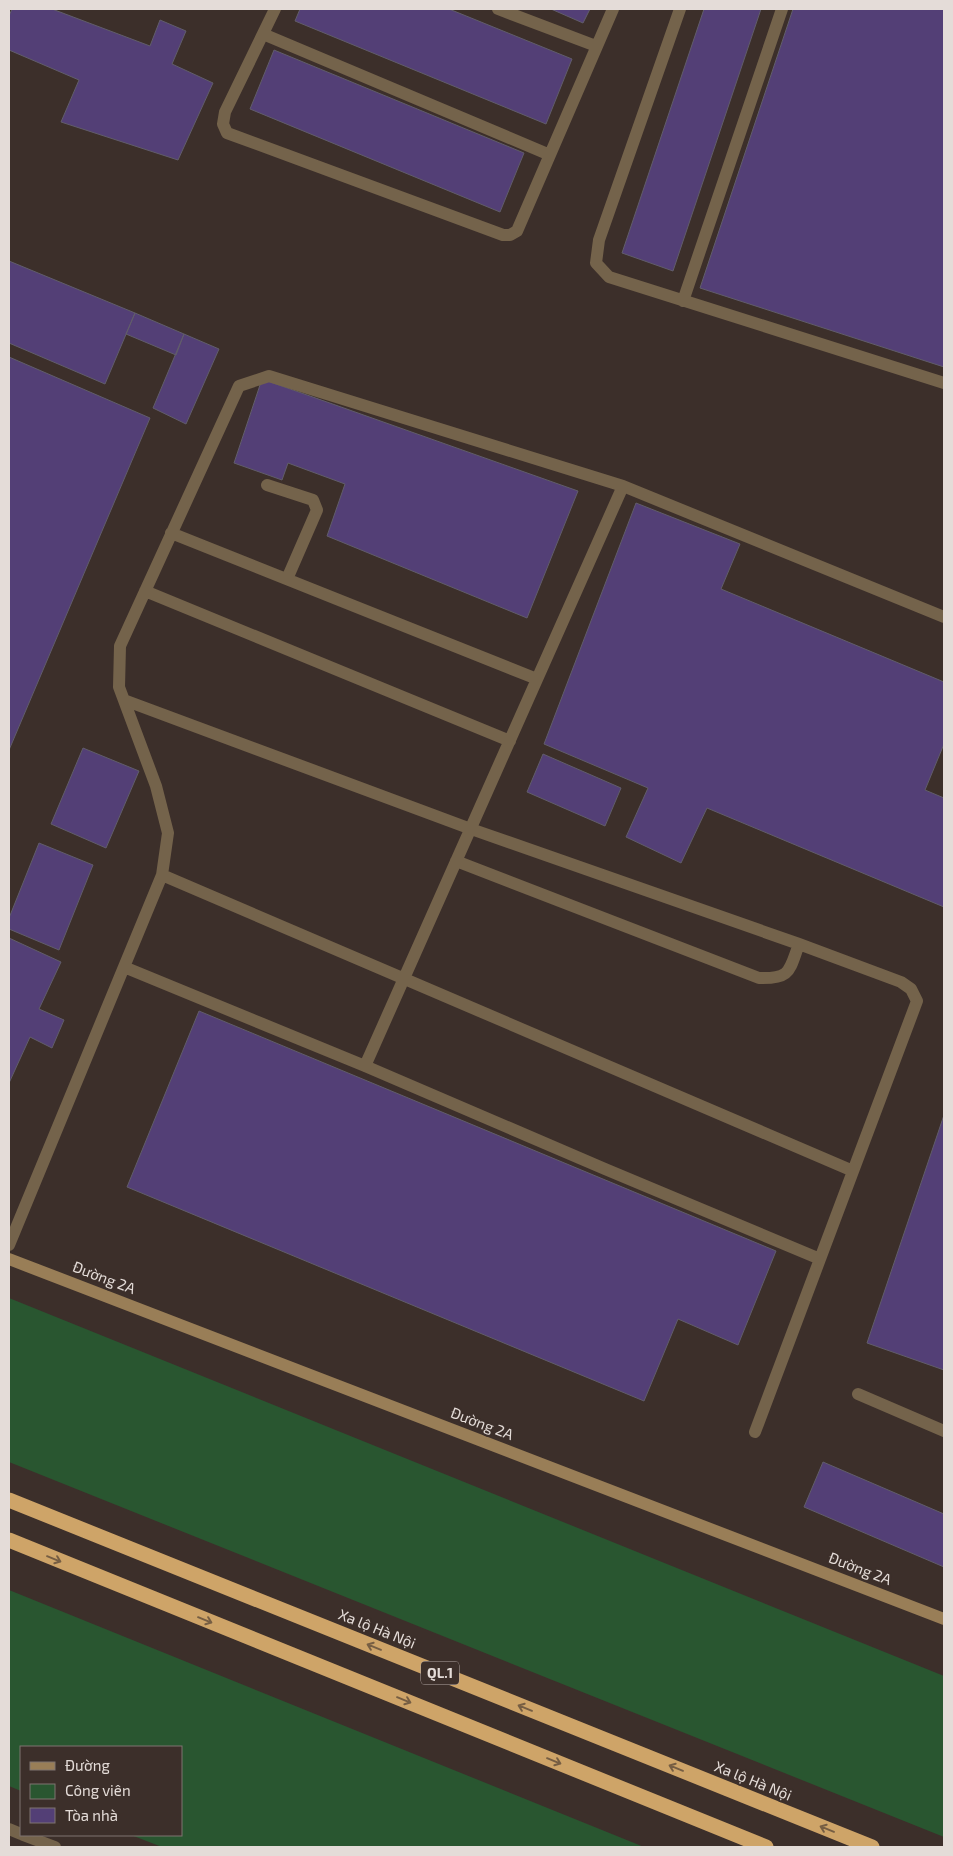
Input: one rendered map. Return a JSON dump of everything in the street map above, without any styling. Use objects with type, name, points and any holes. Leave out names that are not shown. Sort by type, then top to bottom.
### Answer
[{"type":"highway","name":"Xa lộ Hà Nội","points":[[9,1500],[872,1847]]},
{"type":"highway","name":"QL.1","points":[[9,1540],[766,1847]]},
{"type":"street","points":[[276,9],[225,112],[223,124],[227,133],[503,235],[510,235],[517,231],[613,9]]},
{"type":"street","points":[[498,9],[596,46]]},
{"type":"street","points":[[680,9],[599,240],[596,263],[609,277],[944,383]]},
{"type":"street","points":[[683,301],[782,9]]},
{"type":"street","points":[[263,34],[550,155]]},
{"type":"street","points":[[9,1245],[162,875],[168,833],[156,786],[119,687],[120,646],[239,386],[269,376],[623,486],[944,617]]},
{"type":"street","points":[[267,485],[313,500],[317,510],[287,579]]},
{"type":"street","points":[[366,1066],[623,486]]},
{"type":"street","points":[[171,533],[537,679]]},
{"type":"street","points":[[145,591],[510,741]]},
{"type":"street","points":[[124,700],[471,829],[799,944],[901,982],[911,989],[917,1001],[755,1432]]},
{"type":"street","points":[[456,862],[759,978],[778,978],[789,972],[799,944]]},
{"type":"street","points":[[162,875],[853,1171]]},
{"type":"street","points":[[124,967],[366,1066],[604,1169],[820,1259]]},
{"type":"street","name":"Đường 2A","points":[[9,1259],[944,1619]]},
{"type":"street","points":[[858,1394],[944,1431]]},
{"type":"street","points":[[27,1836],[55,1847]]},
{"type":"green space","points":[[9,1298],[944,1676],[944,1837],[9,1462]]},
{"type":"green space","points":[[9,1590],[644,1847],[162,1847],[134,1836],[182,1836],[182,1746],[20,1746],[20,1791],[9,1786]]},
{"type":"building","points":[[12,9],[52,9],[150,46],[160,20],[186,31],[172,64],[213,83],[178,160],[61,122],[79,80],[9,50],[9,16]]},
{"type":"building","points":[[300,9],[449,9],[572,59],[546,124],[295,21]]},
{"type":"building","points":[[551,9],[590,9],[583,23]]},
{"type":"building","points":[[704,9],[761,9],[673,271],[622,253]]},
{"type":"building","points":[[793,9],[944,9],[944,367],[700,288]]},
{"type":"building","points":[[274,50],[524,153],[500,212],[250,109]]},
{"type":"building","points":[[9,261],[135,313],[105,384],[9,343]]},
{"type":"building","points":[[135,313],[184,334],[176,355],[126,334]]},
{"type":"building","points":[[184,334],[219,349],[186,424],[153,408]]},
{"type":"building","points":[[9,357],[150,418],[9,750]]},
{"type":"building","points":[[262,379],[578,491],[527,618],[327,536],[345,484],[288,463],[282,480],[234,463]]},
{"type":"building","points":[[636,503],[740,544],[721,589],[944,682],[944,744],[925,790],[944,798],[944,907],[707,808],[681,863],[626,837],[648,788],[544,744]]},
{"type":"building","points":[[83,748],[139,771],[106,848],[51,824]]},
{"type":"building","points":[[543,754],[621,788],[605,826],[527,792]]},
{"type":"building","points":[[39,843],[93,865],[59,950],[9,929],[9,918]]},
{"type":"building","points":[[9,938],[61,962],[39,1009],[64,1020],[52,1048],[30,1037],[9,1083]]},
{"type":"building","points":[[199,1011],[776,1251],[738,1345],[678,1319],[644,1401],[127,1187]]},
{"type":"building","points":[[944,1115],[944,1370],[867,1343]]},
{"type":"building","points":[[823,1462],[944,1514],[944,1567],[804,1507]]}]
